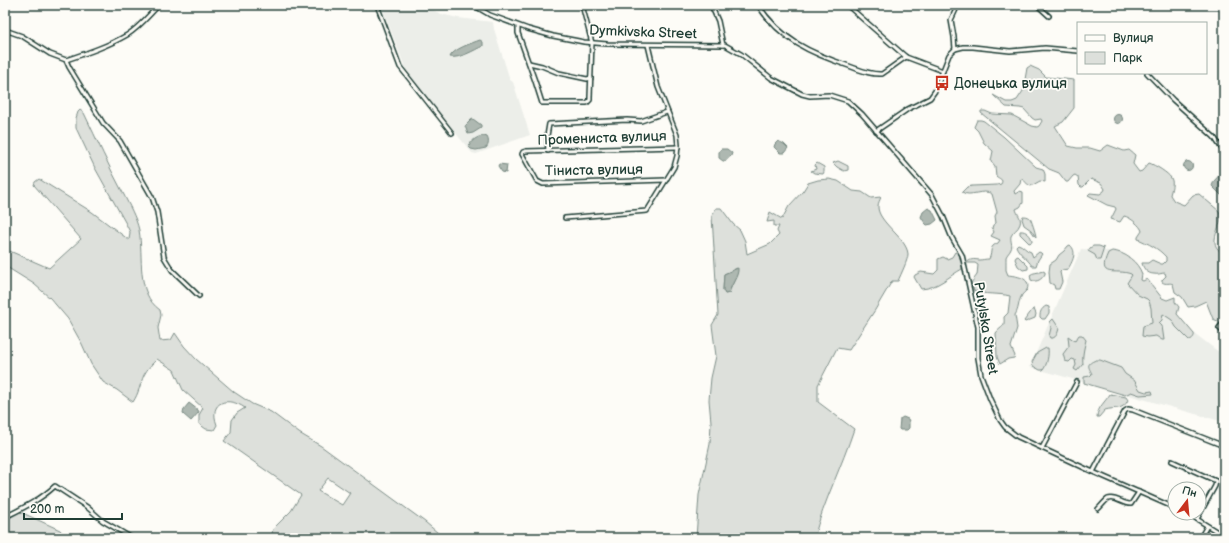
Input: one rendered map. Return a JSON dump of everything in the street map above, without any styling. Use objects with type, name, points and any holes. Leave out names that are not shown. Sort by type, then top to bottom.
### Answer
[{"type":"street","points":[[5,30],[22,36],[50,54],[66,60],[96,50],[127,35],[159,5]]},
{"type":"street","points":[[377,5],[400,67],[452,134]]},
{"type":"street","name":"Dymkivska Street","points":[[473,5],[486,13],[518,26],[553,36],[592,43],[723,45]]},
{"type":"street","points":[[518,26],[518,32],[542,103],[585,103],[590,100],[592,43],[582,5]]},
{"type":"street","points":[[711,5],[718,21],[723,45]]},
{"type":"street","points":[[758,5],[767,19],[793,41],[819,55],[868,73],[882,74],[906,57]]},
{"type":"street","points":[[847,5],[906,57],[943,71]]},
{"type":"street","points":[[955,49],[951,20],[958,5]]},
{"type":"street","points":[[1037,5],[1049,16]]},
{"type":"street","points":[[565,218],[647,211],[675,165],[678,136],[658,87],[648,45]]},
{"type":"street","name":"Putylska Street","points":[[723,45],[741,54],[771,78],[802,94],[810,96],[829,95],[845,100],[856,108],[933,198],[952,238],[961,253],[978,325],[978,358],[981,375],[995,410],[1002,423],[1010,432],[1093,472],[1167,505]]},
{"type":"street","points":[[876,131],[908,109],[930,98],[935,91],[949,55],[955,49],[974,47],[1010,51],[1045,48],[1077,51]]},
{"type":"street","points":[[66,60],[72,73],[104,124],[120,141],[152,197],[157,212],[164,257],[172,270],[199,296]]},
{"type":"street","points":[[529,63],[542,66],[559,73],[587,79],[591,78]]},
{"type":"street","points":[[1148,74],[1173,100],[1214,137],[1224,152]]},
{"type":"street","points":[[548,151],[549,124],[627,120],[641,121],[668,112]]},
{"type":"street","name":"Промениста вулиця","points":[[526,152],[678,147]]},
{"type":"street","name":"Тіниста вулиця","points":[[526,152],[522,152],[523,158],[537,181],[543,184],[666,180]]},
{"type":"street","points":[[1223,323],[1219,328],[1224,333]]},
{"type":"street","points":[[1042,448],[1077,382]]},
{"type":"street","points":[[1093,472],[1125,411],[1128,409],[1224,446]]},
{"type":"street","points":[[1172,461],[1216,481],[1207,500]]},
{"type":"street","points":[[5,517],[34,503],[55,486],[87,507],[103,521],[132,538]]},
{"type":"street","points":[[1098,509],[1108,499],[1114,498],[1126,504],[1131,504],[1138,492]]},
{"type":"street","points":[[1200,521],[1224,536]]},
{"type":"street","points":[[1200,538],[1207,526]]},
{"type":"shaded area","points":[[381,5],[423,5],[441,14],[458,18],[493,22],[510,80],[513,82],[530,135],[476,154],[472,153],[406,70]]},
{"type":"shaded area","points":[[480,40],[483,42],[483,46],[458,57],[450,57],[455,51]]},
{"type":"shaded area","points":[[1118,114],[1123,119],[1118,124],[1113,119]]},
{"type":"shaded area","points":[[473,119],[481,125],[481,128],[468,134],[465,126]]},
{"type":"shaded area","points":[[484,136],[487,137],[488,141],[486,148],[476,150],[469,147],[475,139]]},
{"type":"shaded area","points":[[778,141],[788,148],[784,153],[780,153],[774,147]]},
{"type":"shaded area","points":[[721,149],[727,149],[732,153],[726,161],[719,158],[719,152]]},
{"type":"shaded area","points":[[1188,161],[1193,166],[1188,171],[1183,166]]},
{"type":"shaded area","points":[[499,164],[507,165],[506,173],[502,172],[498,166]]},
{"type":"shaded area","points":[[1224,170],[1224,198],[1212,186],[1214,181]]},
{"type":"shaded area","points":[[928,208],[932,210],[937,220],[932,224],[927,225],[921,217],[923,212]]},
{"type":"shaded area","points":[[1081,249],[1109,251],[1119,254],[1150,289],[1182,329],[1194,333],[1224,356],[1224,423],[1030,367]]},
{"type":"shaded area","points":[[738,268],[729,293],[725,294],[723,290],[724,274]]},
{"type":"shaded area","points":[[189,403],[199,412],[191,421],[183,414],[184,409]]},
{"type":"shaded area","points":[[903,417],[909,421],[909,428],[907,430],[899,429],[900,419]]},
{"type":"green space","points":[[1030,66],[1039,70],[1046,77],[1074,80],[1074,108],[1063,122],[1055,126],[1068,146],[1090,148],[1100,151],[1108,145],[1124,151],[1129,150],[1135,155],[1133,164],[1139,172],[1142,171],[1149,163],[1161,169],[1171,178],[1172,186],[1170,195],[1174,201],[1184,205],[1193,195],[1199,194],[1219,211],[1220,222],[1216,234],[1215,244],[1224,254],[1224,318],[1220,322],[1213,319],[1206,301],[1195,306],[1188,307],[1182,297],[1175,292],[1173,284],[1162,282],[1166,276],[1165,273],[1152,274],[1145,269],[1142,263],[1148,263],[1152,260],[1163,264],[1166,261],[1166,257],[1157,249],[1138,239],[1142,231],[1135,222],[1124,216],[1120,222],[1111,219],[1116,209],[1115,207],[1107,205],[1088,195],[1090,193],[1100,194],[1104,191],[1105,189],[1101,183],[1091,179],[1083,187],[1081,187],[1079,185],[1078,177],[1075,175],[1068,182],[1066,182],[1059,173],[1049,169],[981,113],[981,111],[985,111],[992,114],[1012,115],[1032,126],[1039,126],[1042,121],[1041,119],[1035,120],[1024,109],[1006,107],[993,95],[1006,102],[1017,100],[1023,91],[1027,68]]},
{"type":"green space","points":[[80,110],[84,113],[136,220],[139,230],[144,284],[147,294],[152,303],[160,310],[161,315],[158,328],[160,341],[171,340],[175,333],[196,359],[234,392],[252,404],[271,412],[299,433],[321,446],[425,522],[444,538],[331,538],[325,536],[324,538],[271,538],[273,529],[291,511],[301,495],[224,441],[231,432],[232,420],[237,413],[245,408],[232,402],[221,403],[217,406],[215,411],[217,425],[214,430],[206,429],[199,424],[199,415],[203,408],[183,390],[174,370],[157,359],[145,373],[133,402],[103,382],[91,364],[68,319],[50,298],[34,284],[5,266],[5,249],[49,268],[81,239],[34,185],[39,179],[92,212],[129,240],[130,232],[95,168],[76,128],[76,118]],"holes":[[[328,478],[350,493],[342,505],[318,491]]]},
{"type":"green space","points":[[977,120],[984,121],[1004,137],[1036,167],[1043,169],[1045,174],[1045,182],[1040,181],[1031,186],[1021,179],[1020,184],[1014,191],[1015,194],[1020,191],[1023,192],[1023,203],[1016,209],[1020,218],[1020,224],[1011,236],[1012,247],[1006,257],[1006,270],[1008,275],[1025,280],[1028,286],[1027,290],[1021,296],[1015,315],[1017,328],[1011,347],[1015,356],[1014,358],[1008,359],[1000,364],[997,357],[996,333],[1003,325],[1004,317],[1008,313],[1010,296],[974,291],[971,283],[977,275],[978,265],[975,263],[966,263],[975,259],[989,259],[993,246],[1000,240],[991,236],[994,232],[992,228],[996,223],[995,216],[997,212],[992,194],[985,192],[965,194],[962,192],[967,187],[997,185],[1001,184],[1002,182],[1002,180],[996,176],[995,166],[991,161],[993,151],[984,143],[978,131],[974,127]]},
{"type":"green space","points":[[838,161],[848,166],[848,170],[844,171],[833,163]]},
{"type":"green space","points":[[817,163],[824,167],[823,174],[814,173],[811,171],[816,169],[815,165]]},
{"type":"green space","points":[[829,179],[838,181],[853,191],[862,192],[871,198],[881,197],[878,205],[879,212],[882,218],[903,242],[908,254],[906,263],[898,281],[892,281],[849,350],[837,348],[818,385],[818,402],[854,429],[814,538],[696,538],[699,495],[710,444],[711,422],[709,400],[711,378],[716,356],[712,325],[718,315],[712,216],[716,208],[721,208],[733,224],[740,230],[745,241],[747,254],[770,244],[779,235],[777,231],[779,226],[774,226],[774,221],[767,222],[770,212],[782,219],[789,206],[803,191],[808,183]],"holes":[[[737,268],[729,293],[725,294],[723,290],[724,274]]]},
{"type":"green space","points":[[1023,216],[1030,218],[1036,237],[1031,230],[1024,225],[1022,219]]},
{"type":"green space","points":[[1020,231],[1024,231],[1028,234],[1032,242],[1029,243],[1020,234]]},
{"type":"green space","points":[[1018,244],[1031,252],[1033,257],[1039,252],[1042,254],[1036,266],[1032,266],[1019,252],[1016,246]]},
{"type":"green space","points":[[1070,245],[1074,251],[1074,257],[1068,269],[1060,272],[1062,282],[1059,289],[1055,289],[1054,285],[1050,283],[1050,264],[1056,260]]},
{"type":"green space","points":[[1093,246],[1104,248],[1100,260],[1097,260],[1095,255],[1088,251]]},
{"type":"green space","points":[[1112,251],[1122,253],[1130,258],[1137,265],[1142,274],[1141,280],[1143,281],[1147,279],[1162,298],[1167,300],[1175,297],[1175,302],[1179,307],[1177,314],[1194,334],[1192,339],[1189,340],[1176,327],[1172,320],[1163,314],[1162,320],[1159,323],[1162,326],[1164,340],[1156,336],[1142,336],[1143,326],[1152,323],[1149,301],[1138,295],[1127,283],[1132,275],[1131,274],[1106,270],[1104,267],[1105,261],[1108,253]]},
{"type":"green space","points":[[955,252],[959,254],[962,269],[938,284],[921,289],[914,277],[915,275],[921,272],[934,274],[938,270],[938,259],[943,257],[947,259],[952,257]]},
{"type":"green space","points":[[1018,256],[1028,266],[1028,269],[1023,270],[1018,266],[1015,259]]},
{"type":"green space","points":[[1043,271],[1045,274],[1041,279],[1037,281],[1031,280],[1031,274]]},
{"type":"green space","points":[[1046,306],[1049,307],[1049,313],[1045,319],[1042,319],[1040,317],[1041,312]]},
{"type":"green space","points":[[1033,309],[1036,314],[1035,318],[1025,322],[1024,321]]},
{"type":"green space","points":[[1053,319],[1059,328],[1055,337],[1050,338],[1050,322]]},
{"type":"green space","points":[[1079,335],[1082,335],[1086,340],[1083,364],[1077,371],[1074,369],[1076,365],[1075,360],[1072,359],[1069,362],[1065,361],[1063,354],[1069,346],[1068,336],[1075,341]]},
{"type":"green space","points":[[1048,348],[1047,363],[1043,370],[1040,370],[1033,366],[1032,362],[1037,353]]},
{"type":"green space","points":[[1096,360],[1100,360],[1121,368],[1125,374],[1134,380],[1140,390],[1146,392],[1152,391],[1153,394],[1140,395],[1131,392],[1125,395],[1084,383],[1084,377],[1092,374],[1089,364]]},
{"type":"green space","points":[[1110,394],[1126,397],[1128,400],[1124,406],[1105,410],[1099,417],[1097,417],[1100,408]]},
{"type":"green space","points":[[16,510],[60,530],[67,538],[5,538],[5,515]]},
{"type":"place","name":"Донецька вулиця","points":[[942,83]]}]
